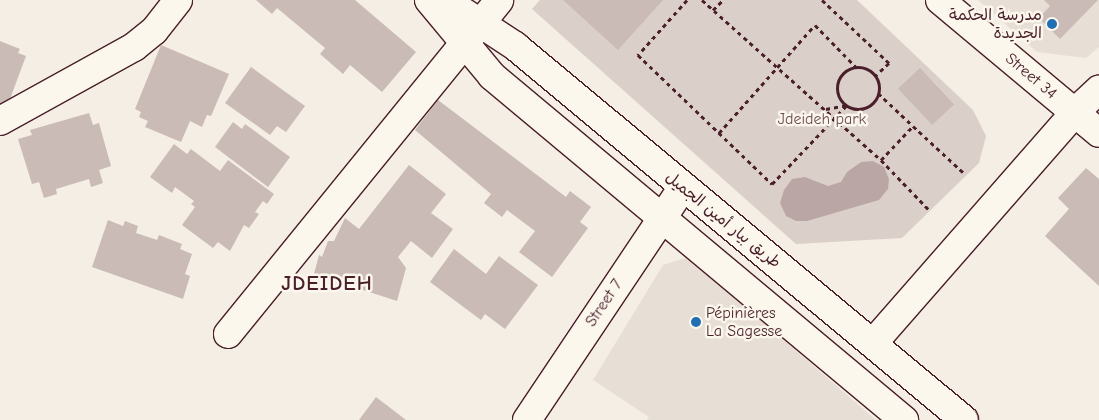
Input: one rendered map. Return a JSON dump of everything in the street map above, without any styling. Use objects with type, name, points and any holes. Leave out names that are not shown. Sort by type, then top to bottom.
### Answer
[{"type":"street","points":[[0,121],[134,47],[154,31],[178,0]]},
{"type":"street","points":[[429,0],[472,31]]},
{"type":"street","points":[[445,0],[472,31],[492,76],[663,216],[904,420]]},
{"type":"street","points":[[228,334],[499,0]]},
{"type":"street","name":"Street 34","points":[[940,0],[1099,133]]},
{"type":"street","name":"طريق بيار أمين الجميل","points":[[472,31],[515,46],[683,187],[874,342],[964,420]]},
{"type":"street","points":[[874,342],[1075,112],[1099,90]]},
{"type":"street","name":"Street 7","points":[[527,420],[683,187]]},
{"type":"path","points":[[687,0],[638,55],[772,184],[847,105]]},
{"type":"path","points":[[702,0],[882,160],[930,210]]},
{"type":"path","points":[[714,10],[723,0]]},
{"type":"path","points":[[822,0],[889,63],[875,76]]},
{"type":"path","points":[[719,133],[815,25],[856,68]]},
{"type":"path","points":[[878,93],[868,106],[854,108],[847,105],[838,95],[838,82],[846,71],[865,68],[875,76],[878,93],[966,175]]},
{"type":"path","points":[[825,109],[847,105]]},
{"type":"path","points":[[882,160],[913,126]]},
{"type":"shaded area","name":"مدرسة الحكمة الجديدة","points":[[978,0],[1099,0],[1099,47],[1086,58],[1037,52]]},
{"type":"shaded area","points":[[873,161],[884,167],[889,179],[888,189],[879,200],[807,221],[796,221],[786,216],[780,203],[784,190],[792,179],[805,177],[828,186],[841,182],[847,172],[861,162]]},
{"type":"shaded area","name":"Pépinières La Sagesse","points":[[688,257],[876,420],[647,420],[649,417],[593,380],[663,265]]},
{"type":"green space","name":"Jdeideh park","points":[[540,0],[857,0],[973,110],[986,136],[979,163],[902,238],[796,244],[532,9]]},
{"type":"building","points":[[256,0],[355,0],[416,52],[382,92],[350,65],[343,74],[320,54],[325,48],[277,8],[272,14]]},
{"type":"building","points":[[563,0],[663,0],[618,50]]},
{"type":"building","points":[[1044,0],[1098,0],[1060,39],[1039,18],[1050,6]]},
{"type":"building","points":[[0,41],[20,49],[18,53],[26,56],[7,107],[0,104]]},
{"type":"building","points":[[161,45],[229,74],[211,116],[207,115],[202,127],[190,121],[181,142],[145,127],[148,121],[139,117],[141,112],[135,109]]},
{"type":"building","points":[[251,67],[305,106],[286,132],[277,126],[270,135],[225,103]]},
{"type":"building","points":[[920,68],[954,105],[932,125],[898,88]]},
{"type":"building","points":[[438,100],[566,197],[570,191],[591,207],[580,222],[588,228],[552,277],[519,252],[535,231],[507,210],[502,217],[484,203],[491,194],[415,130]]},
{"type":"building","points":[[89,113],[93,125],[99,123],[111,166],[99,170],[103,183],[91,187],[89,179],[56,189],[57,194],[44,198],[39,182],[32,184],[18,139],[32,135],[30,130]]},
{"type":"building","points":[[233,122],[242,129],[245,124],[290,157],[268,187],[215,147]]},
{"type":"building","points":[[174,144],[187,154],[191,149],[220,171],[228,160],[274,194],[267,204],[263,201],[255,212],[259,214],[249,228],[244,225],[230,251],[218,242],[213,248],[182,225],[195,207],[191,204],[194,201],[175,187],[172,193],[150,177]]},
{"type":"building","points":[[409,165],[446,194],[431,213],[453,229],[432,258],[411,241],[398,257],[406,268],[397,301],[314,274],[319,255],[322,257],[328,241],[334,241],[345,218],[359,229]]},
{"type":"building","points":[[1086,168],[1099,179],[1099,286],[1045,236],[1069,209],[1058,198]]},
{"type":"building","points":[[108,220],[123,226],[125,221],[138,226],[136,233],[157,240],[159,235],[182,244],[180,249],[192,254],[185,274],[190,276],[183,299],[92,267]]},
{"type":"building","points":[[454,249],[486,274],[499,256],[538,285],[505,329],[485,314],[481,320],[430,282]]},
{"type":"building","points":[[376,397],[406,420],[359,420]]},
{"type":"place","name":"مدرسة الحكمة الجديدة","points":[[1052,24]]},
{"type":"place","name":"Pépinières La Sagesse","points":[[696,322]]},
{"type":"district","name":"JDEIDEH","points":[[327,283]]}]
